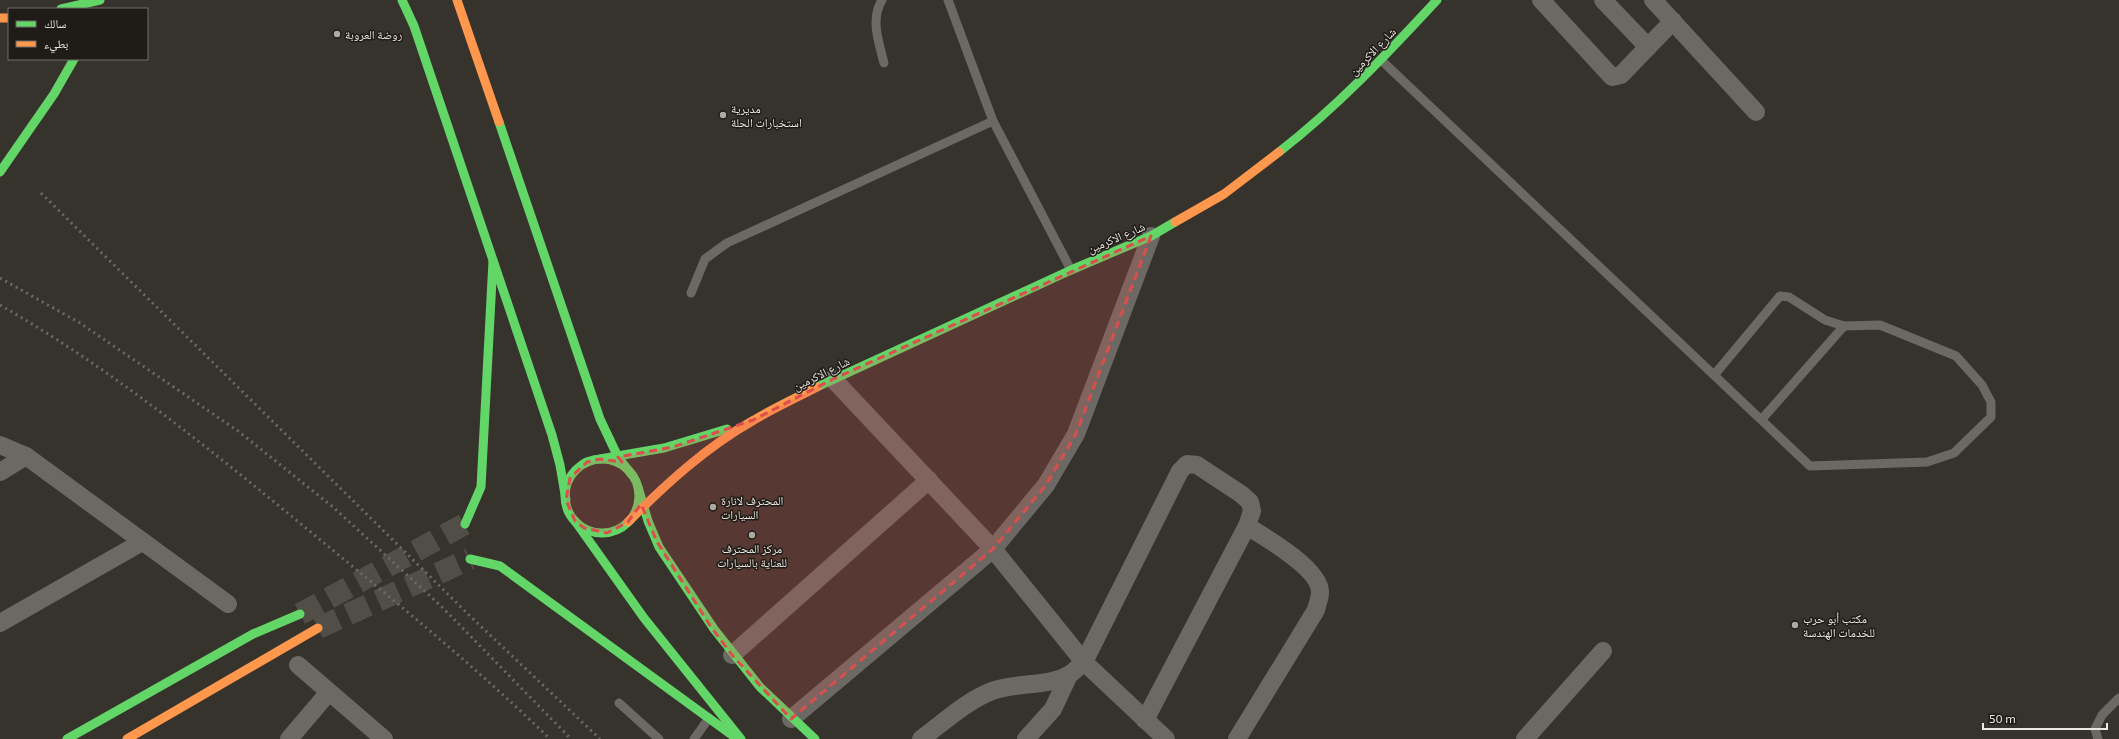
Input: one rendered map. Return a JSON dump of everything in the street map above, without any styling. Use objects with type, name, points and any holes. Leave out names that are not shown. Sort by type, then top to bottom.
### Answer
[{"type":"street","points":[[74,8],[100,0]]},
{"type":"street","points":[[402,0],[414,26],[552,435],[560,465],[569,512],[644,618],[739,739]]},
{"type":"street","points":[[458,0],[600,419],[618,457],[632,475],[638,487],[643,507],[656,542],[732,655],[791,719],[815,739]]},
{"type":"street","name":"شارع الاكرمين","points":[[628,522],[697,458],[753,420],[833,379],[1071,270],[1151,236],[1224,194],[1316,123],[1381,60],[1437,0]]},
{"type":"street","points":[[1540,0],[1612,77],[1621,75],[1673,21]]},
{"type":"street","points":[[1603,0],[1648,47]]},
{"type":"street","points":[[1653,0],[1756,112]]},
{"type":"street","points":[[0,172],[54,94],[73,60]]},
{"type":"street","points":[[791,719],[993,549],[1046,485],[1076,434],[1151,236]]},
{"type":"street","points":[[465,524],[481,487],[493,262]]},
{"type":"street","points":[[833,379],[993,549],[1084,662],[1166,739]]},
{"type":"street","name":"شارع الاكرمين","points":[[600,459],[673,447],[753,420]]},
{"type":"street","points":[[0,444],[26,456],[228,604]]},
{"type":"street","points":[[0,472],[26,456]]},
{"type":"street","points":[[566,500],[566,489],[570,478],[578,468],[587,462],[600,459],[618,463],[632,475]]},
{"type":"street","points":[[921,739],[966,706],[992,691],[1020,684],[1048,682],[1069,675],[1084,662],[1180,471],[1187,464],[1197,464],[1241,494],[1250,502],[1252,511],[1248,526],[1146,720]]},
{"type":"street","points":[[732,655],[929,480]]},
{"type":"street","points":[[575,521],[584,528],[595,532],[607,533],[618,529],[628,522],[636,512],[639,499],[638,487]]},
{"type":"street","points":[[1237,739],[1316,610],[1321,592],[1315,578],[1302,563],[1248,526]]},
{"type":"street","points":[[0,623],[142,542]]},
{"type":"street","points":[[470,559],[500,566],[739,739]]},
{"type":"street","points":[[67,739],[253,634],[300,614]]},
{"type":"street","points":[[127,739],[318,628]]},
{"type":"street","points":[[1525,739],[1603,651]]},
{"type":"street","points":[[298,665],[384,739]]},
{"type":"street","points":[[1026,739],[1053,709],[1069,675]]},
{"type":"street","points":[[289,739],[329,692]]},
{"type":"lane","points":[[882,0],[876,14],[876,20],[877,32],[884,63]]},
{"type":"lane","points":[[948,0],[993,120],[1071,270]]},
{"type":"lane","points":[[1381,60],[1715,374],[1810,466],[1927,462],[1954,453],[1991,417],[1991,402],[1982,385],[1956,356],[1880,325],[1844,326],[1825,320],[1789,297],[1780,296],[1715,374]]},
{"type":"lane","points":[[691,293],[705,259],[727,243],[993,120]]},
{"type":"lane","points":[[1762,419],[1844,326]]},
{"type":"lane","points":[[2098,739],[2095,729],[2102,715],[2119,698]]},
{"type":"lane","points":[[619,703],[658,739]]},
{"type":"lane","points":[[694,739],[709,718]]},
{"type":"highlighted area","points":[[1151,236],[1076,434],[1046,485],[993,549],[791,719],[732,655],[711,627],[657,542],[641,504],[628,522],[607,533],[584,528],[575,521],[566,500],[570,478],[587,462],[600,459],[622,462],[618,457],[673,447],[753,420],[833,379]]},
{"type":"tunnel","points":[[300,614],[465,524]]},
{"type":"tunnel","points":[[318,628],[470,559]]},
{"type":"railway","points":[[41,193],[471,617],[600,739]]},
{"type":"railway","points":[[0,278],[80,323],[238,431],[333,507],[442,607],[571,739]]},
{"type":"railway","points":[[0,305],[84,357],[203,445],[436,636],[550,739]]},
{"type":"traffic: fast","points":[[65,8],[100,0]]},
{"type":"traffic: fast","points":[[402,0],[414,26],[552,435],[560,465],[566,500]]},
{"type":"traffic: fast","points":[[1279,152],[1341,98],[1380,60],[1437,0]]},
{"type":"traffic: fast","points":[[0,172],[54,94],[73,60]]},
{"type":"traffic: fast","points":[[499,122],[600,419],[618,457],[632,475]]},
{"type":"traffic: fast","points":[[817,387],[1071,270],[1151,236],[1175,222]]},
{"type":"traffic: fast","points":[[465,524],[481,487],[493,261]]},
{"type":"traffic: fast","points":[[600,459],[664,448],[727,429]]},
{"type":"traffic: fast","points":[[602,459],[616,462],[628,470],[636,482],[639,496],[636,510],[628,522],[616,530],[602,533],[588,530],[576,522],[568,510],[565,496],[568,482],[576,470],[588,462],[602,459]]},
{"type":"traffic: fast","points":[[638,487],[648,521],[659,547],[714,629],[760,687],[815,739]]},
{"type":"traffic: fast","points":[[575,521],[644,618],[741,739]]},
{"type":"traffic: fast","points":[[470,559],[500,566],[736,738]]},
{"type":"traffic: fast","points":[[67,739],[253,634],[300,614]]},
{"type":"traffic: slow","points":[[457,0],[499,122]]},
{"type":"traffic: slow","points":[[0,18],[8,18]]},
{"type":"traffic: slow","points":[[1175,222],[1224,194],[1279,152]]},
{"type":"traffic: slow","points":[[628,522],[672,480],[719,442],[777,407],[817,387]]},
{"type":"traffic: slow","points":[[127,739],[318,628]]},
{"type":"place","name":"روضة العروبة","points":[[337,34]]},
{"type":"place","name":"مديرية استخبارات الحلة","points":[[723,115]]},
{"type":"place","name":"المحترف لانارة السيارات","points":[[713,507]]},
{"type":"place","name":"مركز المحترف للعناية بالسيارات","points":[[752,535]]},
{"type":"place","name":"مكتب أبو حرب للخدمات الهندسة","points":[[1795,625]]}]
